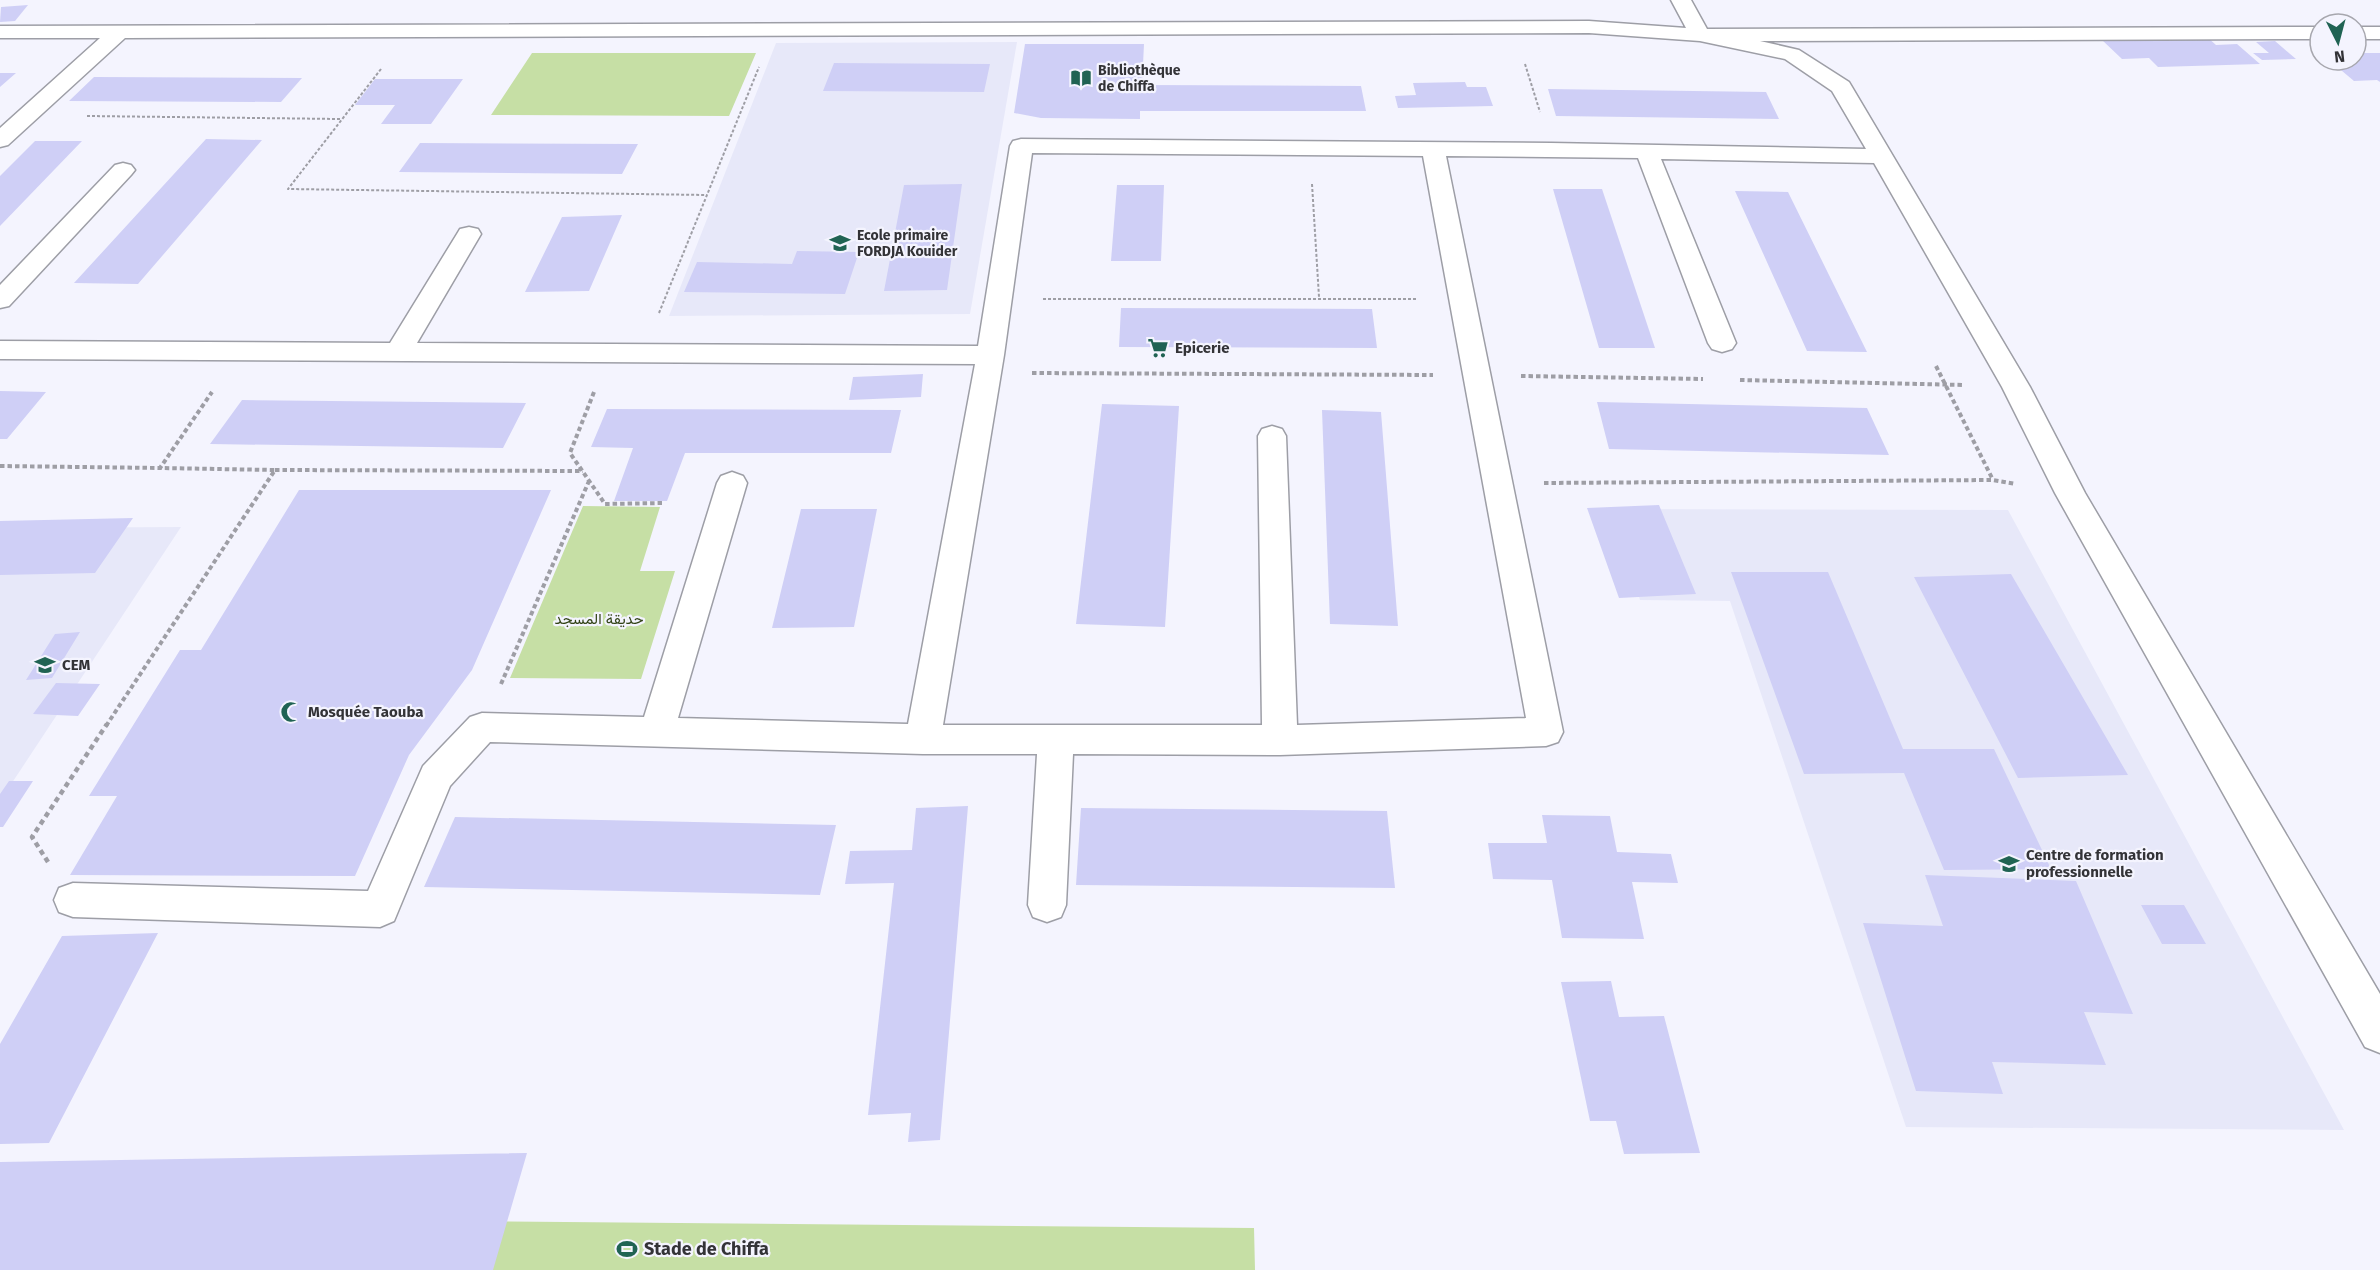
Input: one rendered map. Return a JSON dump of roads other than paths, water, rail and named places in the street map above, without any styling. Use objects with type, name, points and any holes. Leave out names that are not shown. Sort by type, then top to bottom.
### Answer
[{"type":"street","points":[[1681,0],[1700,34],[1792,54],[1841,87],[2016,387],[2070,493],[2380,1033]]},
{"type":"street","points":[[0,32],[1589,27],[1700,34],[2308,33]]},
{"type":"street","points":[[0,140],[120,31]]},
{"type":"street","points":[[923,739],[1000,299],[1022,146],[1551,150],[1883,156]]},
{"type":"street","points":[[73,900],[380,909],[436,777],[482,727],[923,739],[1280,740],[1546,732],[1433,150]]},
{"type":"street","points":[[1647,152],[1722,343]]},
{"type":"street","points":[[0,300],[123,170]]},
{"type":"street","points":[[398,352],[469,234]]},
{"type":"street","points":[[0,350],[643,352],[989,364]]},
{"type":"street","points":[[1272,436],[1280,740]]},
{"type":"street","points":[[657,731],[732,483]]},
{"type":"street","points":[[1047,905],[1056,739]]},
{"type":"place","name":"Bibliothèque de Chiffa","points":[[1081,78]]},
{"type":"place","name":"Ecole primaire FORDJA Kouider","points":[[840,243]]},
{"type":"place","name":"Epicerie","points":[[1158,348]]},
{"type":"place","name":"CEM","points":[[45,665]]},
{"type":"place","name":"Mosquée Taouba","points":[[291,712]]},
{"type":"place","name":"Centre de formation professionnelle","points":[[2009,864]]},
{"type":"place","name":"Stade de Chiffa","points":[[627,1249]]},
{"type":"park label","name":"حديقة المسجد","points":[[599,619]]}]
